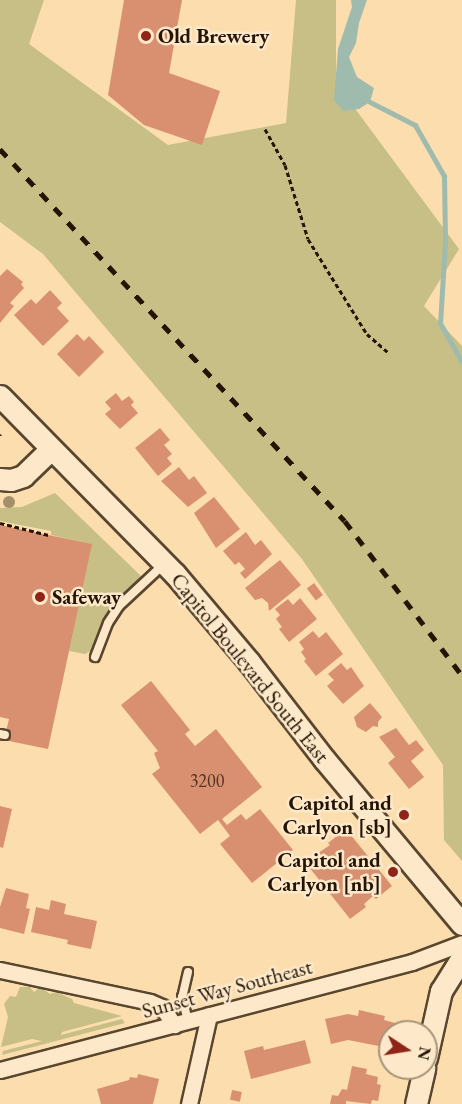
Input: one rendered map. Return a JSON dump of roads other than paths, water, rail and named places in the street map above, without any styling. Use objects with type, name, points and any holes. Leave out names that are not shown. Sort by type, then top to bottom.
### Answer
[{"type":"main road","name":"Capitol Boulevard South East","points":[[3,399],[165,563],[249,662],[324,759],[462,924]]},
{"type":"main road","points":[[0,480],[23,476],[51,449]]},
{"type":"main road","points":[[435,1020],[441,991],[462,958]]},
{"type":"main road","points":[[416,1104],[421,1080]]},
{"type":"street","name":"Sunset Way Southeast","points":[[0,1070],[412,962],[462,943]]},
{"type":"street","points":[[0,971],[150,1002],[162,1007],[181,1023]]},
{"type":"street","points":[[189,1104],[209,1015]]},
{"type":"lane","points":[[95,657],[108,623],[119,606],[165,563]]},
{"type":"lane","points":[[181,1023],[182,998],[188,972]]},
{"type":"waterway","points":[[370,102],[415,125],[444,176],[445,242],[440,323],[462,362]]},
{"type":"railway","points":[[0,149],[345,521],[462,675]]},
{"type":"place","name":"Old Brewery","points":[[146,36]]},
{"type":"place","name":"Safeway","points":[[40,597]]},
{"type":"place","name":"Capitol and Carlyon [sb]","points":[[404,815]]},
{"type":"place","name":"Capitol and Carlyon [nb]","points":[[393,872]]}]
